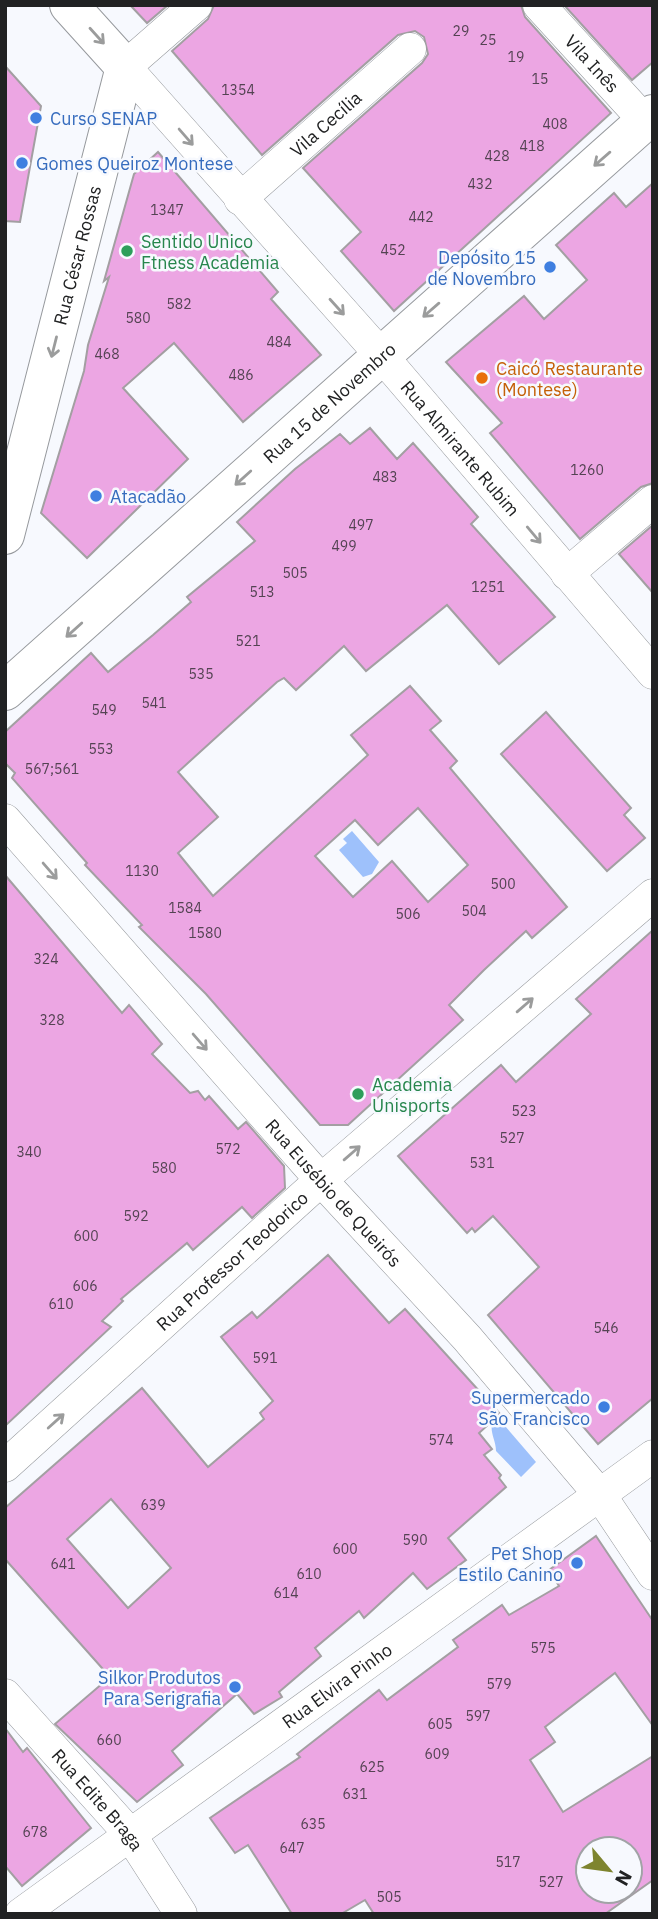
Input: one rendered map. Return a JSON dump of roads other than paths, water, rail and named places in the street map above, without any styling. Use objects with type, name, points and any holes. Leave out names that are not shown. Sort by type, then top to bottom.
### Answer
[{"type":"main road","name":"Rua Almirante Rubim","points":[[69,5],[125,67]]},
{"type":"main road","name":"Rua César Rossas","points":[[5,535],[125,67]]},
{"type":"main road","name":"Rua 15 de Novembro","points":[[5,691],[649,118]]},
{"type":"street","points":[[125,67],[196,5]]},
{"type":"street","name":"Vila Inês","points":[[540,5],[649,118]]},
{"type":"street","name":"Vila Cecília","points":[[240,199],[410,49]]},
{"type":"street","name":"Rua Almirante Rubim","points":[[125,67],[381,355],[653,673]]},
{"type":"street","points":[[567,574],[653,501]]},
{"type":"street","name":"Rua Eusébio de Queirós","points":[[5,820],[321,1180],[467,1338],[600,1495],[653,1574]]},
{"type":"street","name":"Rua Professor Teodorico","points":[[5,1466],[321,1180],[653,895]]},
{"type":"street","name":"Rua Elvira Pinho","points":[[21,1914],[129,1833],[653,1456]]},
{"type":"street","name":"Rua Edite Braga","points":[[5,1695],[129,1833],[181,1914]]},
{"type":"water","points":[[352,831],[379,862],[372,874],[363,877],[339,850],[347,843],[343,839]]},
{"type":"water","points":[[499,1419],[536,1462],[521,1477],[496,1451],[492,1424]]},
{"type":"place","name":"Curso SENAP","points":[[36,118]]},
{"type":"place","name":"Gomes Queiroz Montese","points":[[22,163]]},
{"type":"place","name":"Sentido Unico Ftness Academia","points":[[127,251]]},
{"type":"place","name":"Depósito 15 de Novembro","points":[[550,267]]},
{"type":"place","name":"Caicó Restaurante (Montese)","points":[[482,378]]},
{"type":"place","name":"Atacadão","points":[[96,496]]},
{"type":"place","name":"Academia Unisports","points":[[358,1094]]},
{"type":"place","name":"Supermercado São Francisco","points":[[604,1407]]},
{"type":"place","name":"Pet Shop Estilo Canino","points":[[577,1563]]},
{"type":"place","name":"Silkor Produtos Para Serigrafia","points":[[235,1687]]}]
